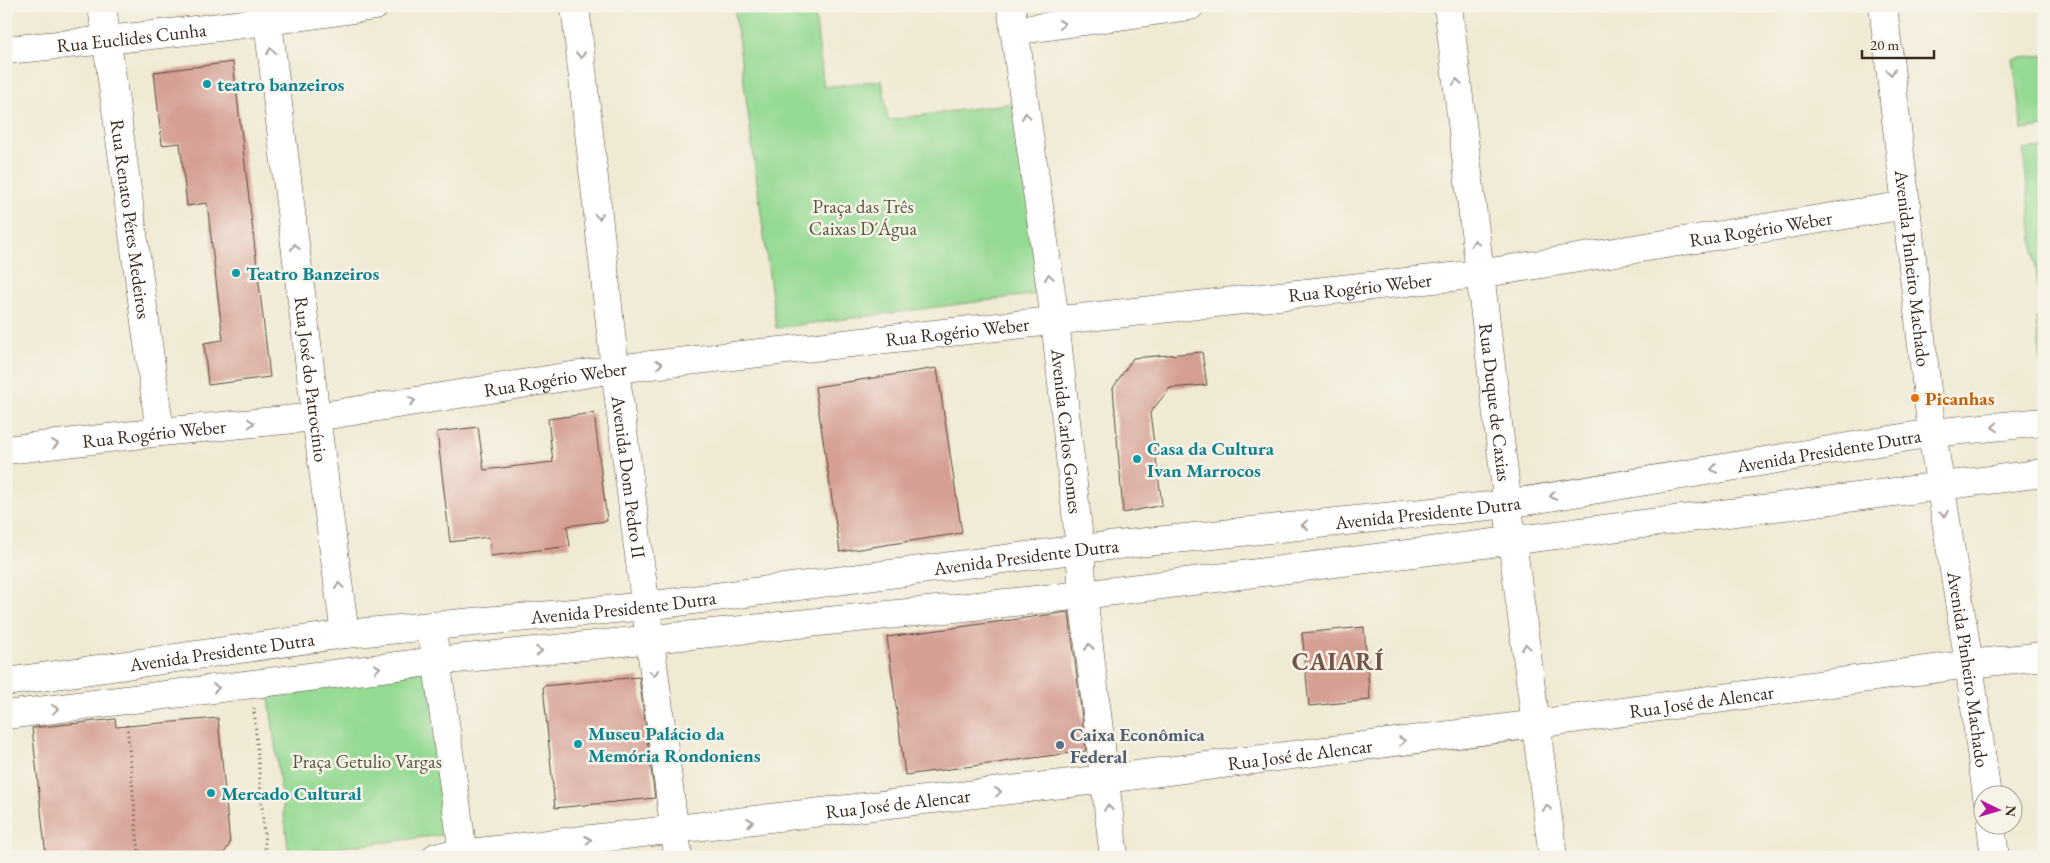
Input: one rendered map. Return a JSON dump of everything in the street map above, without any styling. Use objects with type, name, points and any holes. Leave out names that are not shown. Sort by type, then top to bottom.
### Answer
[{"type":"street","name":"Rua Renato Péres Medeiros","points":[[102,6],[160,432]]},
{"type":"street","name":"Rua Euclides Cunha","points":[[6,50],[107,41],[267,14],[375,6]]},
{"type":"street","name":"Avenida Dom Pedro II","points":[[576,6],[615,369],[647,606],[676,844]]},
{"type":"street","points":[[1012,19],[1190,6]]},
{"type":"street","name":"Rua Duque de Caxias","points":[[1448,6],[1479,274],[1553,857]]},
{"type":"street","name":"Avenida Pinheiro Machado","points":[[1883,6],[1932,433],[1969,664],[1986,786]]},
{"type":"street","name":"Rua José do Patrocínio","points":[[267,14],[316,417],[345,634]]},
{"type":"street","name":"Avenida Carlos Gomes","points":[[1012,19],[1054,320],[1080,549],[1082,595],[1114,857]]},
{"type":"street","name":"Rua Rogério Weber","points":[[6,450],[160,432],[316,417],[615,369],[1479,274],[1907,205]]},
{"type":"street","name":"Avenida Presidente Dutra","points":[[6,682],[345,634],[647,606],[1080,549],[1508,504],[1932,433],[2044,422]]},
{"type":"street","name":"Avenida Presidente Dutra","points":[[6,715],[437,661],[1082,595],[2044,473]]},
{"type":"street","points":[[431,627],[463,853]]},
{"type":"street","name":"Rua José de Alencar","points":[[436,857],[463,853],[676,844],[1105,780],[1536,724],[1969,664],[2044,656]]},
{"type":"street","points":[[1992,836],[1995,857]]},
{"type":"path","points":[[252,683],[266,857]]},
{"type":"path","points":[[125,699],[139,857]]},
{"type":"green space","name":"Praça das Três Caixas D´Água","points":[[734,6],[814,6],[824,87],[882,80],[888,120],[1020,102],[1045,293],[776,328]]},
{"type":"green space","points":[[2044,55],[2044,127],[2022,130],[2013,59]]},
{"type":"green space","points":[[2044,148],[2044,294],[2039,295],[2023,150]]},
{"type":"green space","points":[[2044,317],[2044,387],[2036,318]]},
{"type":"green space","name":"Praça Getulio Vargas","points":[[446,668],[466,832],[289,854],[268,690]]},
{"type":"building","name":"Teatro Banzeiros","points":[[233,62],[270,377],[208,385],[204,343],[223,340],[207,203],[187,206],[180,143],[162,145],[154,72]]},
{"type":"building","name":"Casa da Cultura Ivan Marrocos","points":[[1202,352],[1207,385],[1170,388],[1150,413],[1162,505],[1123,513],[1113,388],[1133,358]]},
{"type":"building","points":[[937,368],[962,533],[840,552],[815,387]]},
{"type":"building","points":[[594,413],[607,521],[567,526],[570,546],[491,556],[489,537],[450,542],[437,432],[478,427],[484,470],[553,462],[548,419]]},
{"type":"building","points":[[1069,612],[1086,751],[905,775],[887,637]]},
{"type":"building","points":[[1364,627],[1370,700],[1309,706],[1302,633]]},
{"type":"building","points":[[639,677],[655,798],[555,808],[543,686]]},
{"type":"building","points":[[218,718],[230,844],[224,853],[167,857],[46,857],[32,728],[115,719],[116,727]]},
{"type":"place","name":"teatro banzeiros","points":[[207,84]]},
{"type":"place","name":"Teatro Banzeiros","points":[[236,273]]},
{"type":"place","name":"Picanhas","points":[[1915,398]]},
{"type":"place","name":"Casa da Cultura Ivan Marrocos","points":[[1137,459]]},
{"type":"place","name":"Museu Palácio da Memória Rondoniens","points":[[578,744]]},
{"type":"place","name":"Caixa Econômica Federal","points":[[1060,745]]},
{"type":"place","name":"Mercado Cultural","points":[[211,793]]},
{"type":"district","name":"CAIARÍ","points":[[1338,662]]}]
